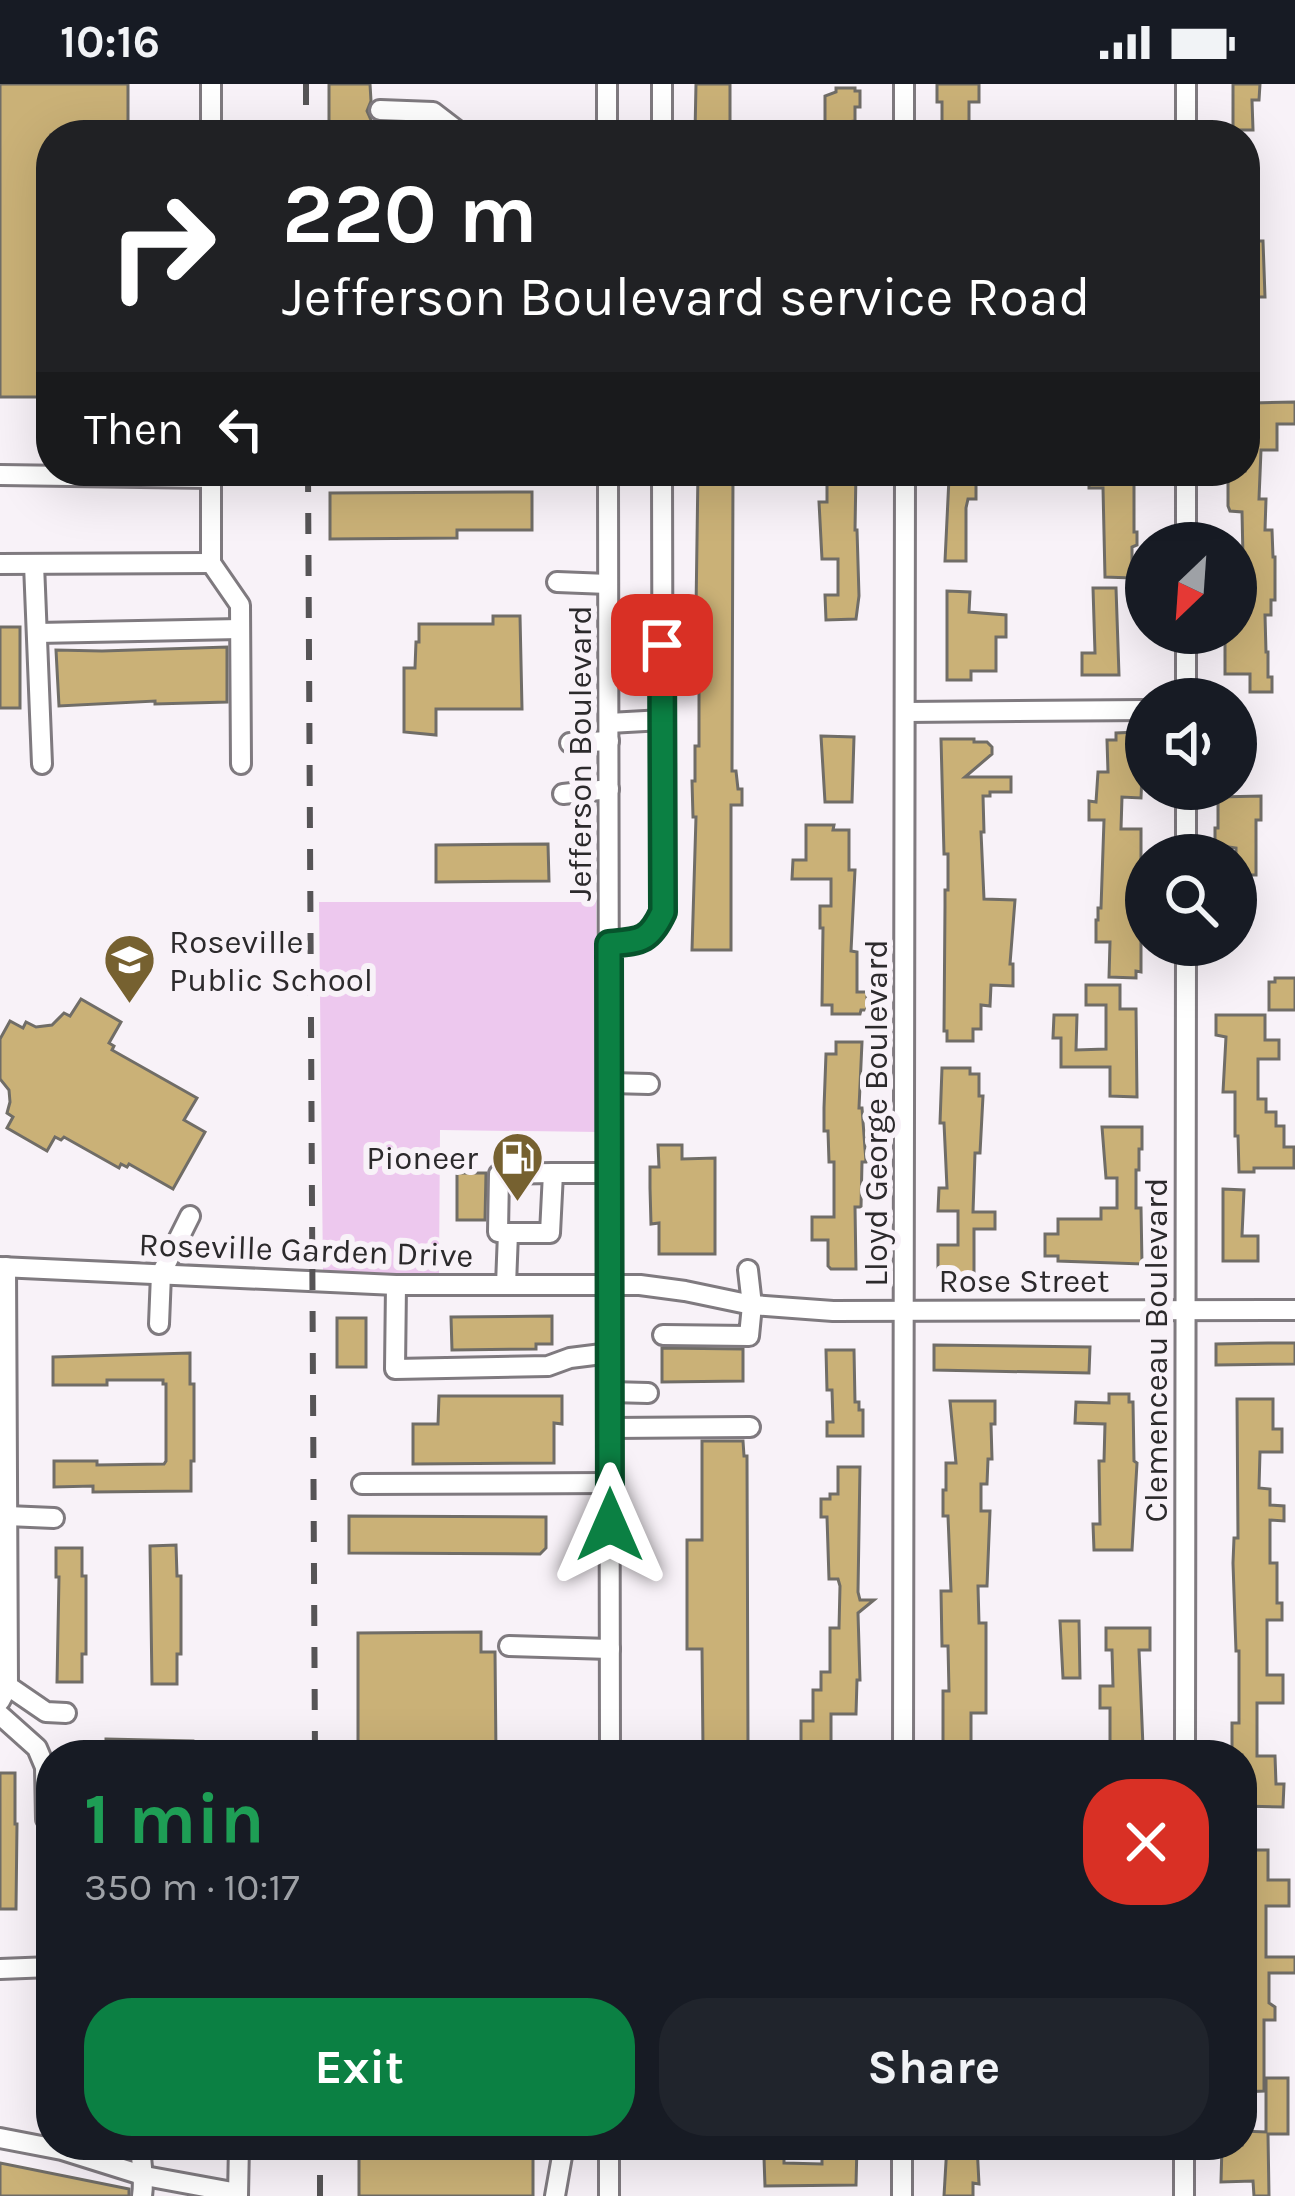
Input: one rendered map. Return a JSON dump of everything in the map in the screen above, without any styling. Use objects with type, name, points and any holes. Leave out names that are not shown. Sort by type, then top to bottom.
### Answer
[{"type":"street","points":[[211,84],[211,120]]},
{"type":"street","points":[[607,84],[607,120]]},
{"type":"street","points":[[662,84],[662,120]]},
{"type":"street","points":[[904,84],[904,120]]},
{"type":"street","points":[[1186,84],[1186,120]]},
{"type":"street","points":[[380,110],[433,112],[443,120]]},
{"type":"street","points":[[0,475],[36,474]]},
{"type":"street","points":[[211,486],[211,563],[240,605],[241,764]]},
{"type":"street","name":"Jefferson Boulevard","points":[[608,486],[610,1740]]},
{"type":"street","points":[[609,944],[637,941],[654,931],[663,912],[662,486]]},
{"type":"street","name":"Lloyd George Boulevard","points":[[903,1740],[904,486]]},
{"type":"street","points":[[1186,486],[1186,522]]},
{"type":"street","points":[[0,564],[211,563]]},
{"type":"street","points":[[34,564],[42,764]]},
{"type":"street","points":[[557,582],[608,584]]},
{"type":"street","points":[[37,633],[240,629]]},
{"type":"street","points":[[904,712],[1125,710]]},
{"type":"street","points":[[570,742],[663,720]]},
{"type":"street","points":[[562,794],[609,789]]},
{"type":"street","name":"Clemenceau Boulevard","points":[[1185,1740],[1186,966]]},
{"type":"street","points":[[610,1083],[649,1084]]},
{"type":"street","points":[[553,1173],[550,1233],[498,1232],[499,1174],[553,1173],[610,1174]]},
{"type":"street","points":[[160,1324],[161,1274],[190,1216]]},
{"type":"street","points":[[506,1286],[508,1233]]},
{"type":"street","points":[[3,1267],[4,1694],[46,1712],[66,1713]]},
{"type":"street","name":"Roseville Garden Drive","points":[[3,1267],[396,1285],[610,1286]]},
{"type":"street","points":[[663,1335],[749,1336],[748,1270]]},
{"type":"street","points":[[396,1285],[395,1369],[548,1366],[610,1353]]},
{"type":"street","name":"Rose Street","points":[[610,1286],[640,1285],[752,1305],[833,1311],[1295,1310]]},
{"type":"street","points":[[610,1392],[649,1393]]},
{"type":"street","points":[[610,1428],[750,1427]]},
{"type":"street","points":[[362,1484],[610,1484]]},
{"type":"street","points":[[7,1516],[54,1518]]},
{"type":"street","points":[[508,1646],[610,1649]]},
{"type":"street","points":[[0,1715],[36,1747]]},
{"type":"street","points":[[0,1969],[36,1968]]},
{"type":"street","points":[[0,2138],[36,2145]]},
{"type":"street","points":[[85,2160],[144,2186],[238,2195],[239,2160]]},
{"type":"street","points":[[555,2196],[561,2160]]},
{"type":"street","points":[[609,2160],[609,2196]]},
{"type":"street","points":[[902,2160],[902,2196]]},
{"type":"street","points":[[1184,2160],[1184,2196]]},
{"type":"shaded area","points":[[319,902],[596,902],[600,1132],[440,1130],[439,1274],[323,1273]]},
{"type":"building","points":[[0,84],[128,84],[128,120],[36,120],[36,397],[0,397]]},
{"type":"building","points":[[329,84],[370,84],[367,111],[371,120],[329,120]]},
{"type":"building","points":[[696,84],[730,84],[730,120],[695,120]]},
{"type":"building","points":[[937,84],[979,84],[979,102],[969,102],[969,120],[942,120],[942,102],[937,102]]},
{"type":"building","points":[[1233,84],[1260,84],[1259,100],[1252,100],[1253,120],[1233,120]]},
{"type":"building","points":[[836,88],[860,91],[855,120],[825,120],[825,96]]},
{"type":"building","points":[[1260,241],[1263,241],[1265,297],[1260,297]]},
{"type":"building","points":[[1295,402],[1295,424],[1277,424],[1277,450],[1261,450],[1260,474],[1260,403]]},
{"type":"building","points":[[698,486],[733,486],[732,771],[742,789],[742,805],[731,805],[731,950],[692,950],[696,817],[692,781],[695,746],[699,746],[699,680],[695,680]]},
{"type":"building","points":[[827,486],[856,486],[856,619],[826,620],[825,595],[838,595],[838,559],[822,559],[819,502],[827,502]]},
{"type":"building","points":[[949,486],[976,486],[976,499],[968,499],[966,508],[966,561],[945,561]]},
{"type":"building","points":[[1089,486],[1134,486],[1134,522],[1125,522],[1125,578],[1105,577],[1103,488]]},
{"type":"building","points":[[1228,486],[1260,486],[1259,499],[1266,499],[1265,530],[1272,530],[1275,557],[1275,600],[1271,600],[1271,615],[1265,615],[1272,692],[1257,692],[1257,678],[1250,674],[1225,674],[1225,654],[1257,654],[1257,522],[1242,522],[1242,512],[1230,511]]},
{"type":"building","points":[[532,492],[532,530],[457,530],[457,538],[330,539],[330,493]]},
{"type":"building","points":[[1093,588],[1116,588],[1119,675],[1082,675],[1082,653],[1095,653]]},
{"type":"building","points":[[947,591],[970,592],[969,612],[1006,615],[1006,637],[996,637],[996,671],[971,671],[971,680],[947,680]]},
{"type":"building","points":[[493,616],[520,616],[522,709],[436,709],[436,735],[404,732],[404,668],[415,668],[419,624],[493,624]]},
{"type":"building","points":[[0,627],[20,627],[20,708],[0,708]]},
{"type":"building","points":[[227,647],[227,702],[59,706],[56,650]]},
{"type":"building","points":[[1116,733],[1125,733],[1121,829],[1141,829],[1141,834],[1125,834],[1125,966],[1141,966],[1136,978],[1109,977],[1110,942],[1096,942],[1104,820],[1089,820],[1089,801],[1096,802],[1098,772],[1108,772],[1107,740],[1116,740]]},
{"type":"building","points":[[821,736],[854,737],[852,802],[825,802]]},
{"type":"building","points":[[941,739],[974,739],[992,747],[992,754],[965,777],[1011,777],[1011,792],[983,796],[981,832],[984,899],[1015,900],[1013,986],[991,985],[990,1006],[981,1005],[981,1029],[973,1029],[973,1041],[947,1041],[944,1031],[948,854],[944,854]]},
{"type":"building","points":[[1257,796],[1261,796],[1261,820],[1256,820],[1256,834],[1215,834],[1218,810],[1257,810]]},
{"type":"building","points":[[806,825],[849,830],[849,870],[855,870],[851,951],[857,952],[857,992],[867,992],[867,1010],[860,1014],[832,1014],[832,1005],[822,1005],[820,906],[831,906],[831,879],[792,879],[793,860],[806,860]]},
{"type":"building","points":[[548,844],[549,881],[436,882],[436,845]]},
{"type":"building","points":[[1295,978],[1295,1010],[1269,1010],[1269,982]]},
{"type":"building","points":[[1086,985],[1120,985],[1120,1009],[1136,1009],[1137,1097],[1110,1096],[1110,1067],[1061,1067],[1061,1038],[1053,1038],[1054,1015],[1077,1015],[1076,1050],[1106,1049],[1106,1005],[1086,1005]]},
{"type":"building","points":[[81,999],[121,1022],[109,1043],[112,1050],[197,1098],[184,1120],[205,1132],[173,1189],[129,1164],[119,1168],[64,1137],[55,1137],[47,1151],[7,1128],[13,1117],[7,1113],[9,1090],[0,1079],[0,1039],[10,1021],[23,1028],[26,1022],[36,1027],[52,1025],[64,1013],[70,1016]]},
{"type":"building","points":[[1216,1015],[1265,1015],[1265,1040],[1279,1040],[1279,1059],[1258,1059],[1258,1099],[1266,1099],[1266,1112],[1276,1112],[1276,1126],[1284,1126],[1284,1147],[1294,1147],[1294,1168],[1239,1172],[1235,1092],[1223,1092],[1226,1037],[1216,1035]]},
{"type":"building","points":[[836,1042],[862,1042],[859,1108],[866,1162],[862,1162],[861,1207],[855,1207],[856,1269],[831,1269],[828,1240],[812,1240],[812,1217],[834,1217],[834,1162],[829,1162],[824,1108],[826,1054],[836,1054]]},
{"type":"building","points":[[942,1068],[970,1068],[970,1074],[979,1074],[979,1096],[983,1096],[973,1212],[995,1212],[995,1229],[974,1229],[974,1274],[938,1274],[938,1245],[958,1245],[958,1211],[938,1211],[939,1188],[947,1188],[944,1123],[940,1123]]},
{"type":"building","points":[[1102,1127],[1142,1127],[1136,1208],[1141,1208],[1142,1264],[1058,1261],[1058,1256],[1045,1256],[1045,1234],[1058,1234],[1058,1219],[1101,1219],[1101,1208],[1117,1208],[1117,1178],[1106,1178]]},
{"type":"building","points":[[658,1145],[682,1145],[682,1159],[715,1158],[715,1254],[659,1254],[659,1223],[651,1224],[650,1188],[650,1167],[659,1167]]},
{"type":"building","points":[[457,1173],[486,1173],[485,1220],[457,1220]]},
{"type":"building","points":[[1223,1189],[1244,1190],[1242,1236],[1258,1236],[1258,1261],[1223,1261]]},
{"type":"building","points":[[552,1316],[552,1344],[536,1344],[536,1349],[452,1350],[451,1317]]},
{"type":"building","points":[[337,1318],[366,1318],[366,1367],[337,1367]]},
{"type":"building","points":[[1295,1343],[1295,1364],[1216,1365],[1216,1344]]},
{"type":"building","points":[[934,1345],[1090,1347],[1089,1373],[934,1370]]},
{"type":"building","points":[[662,1348],[743,1349],[743,1381],[662,1382]]},
{"type":"building","points":[[826,1350],[854,1350],[855,1402],[863,1410],[863,1436],[827,1436],[827,1422],[833,1422]]},
{"type":"building","points":[[190,1353],[190,1384],[194,1384],[191,1491],[93,1492],[93,1486],[54,1487],[54,1461],[164,1464],[166,1384],[163,1380],[107,1380],[107,1385],[53,1385],[53,1357]]},
{"type":"building","points":[[1109,1394],[1129,1394],[1133,1402],[1137,1463],[1132,1550],[1094,1550],[1093,1524],[1100,1524],[1099,1461],[1104,1461],[1105,1424],[1075,1423],[1076,1402],[1109,1403]]},
{"type":"building","points":[[439,1396],[562,1396],[562,1424],[554,1423],[554,1463],[413,1464],[413,1424],[438,1424]]},
{"type":"building","points":[[1237,1399],[1273,1399],[1273,1429],[1282,1429],[1282,1452],[1260,1452],[1259,1488],[1270,1489],[1270,1505],[1284,1506],[1284,1521],[1270,1520],[1270,1563],[1277,1563],[1282,1620],[1267,1620],[1267,1675],[1283,1675],[1283,1703],[1257,1703],[1257,1740],[1232,1740],[1232,1723],[1239,1723],[1233,1563],[1234,1538],[1238,1538]]},
{"type":"building","points":[[950,1401],[995,1401],[992,1459],[988,1459],[987,1484],[981,1484],[981,1511],[990,1511],[987,1586],[978,1586],[979,1623],[986,1623],[986,1713],[971,1713],[971,1740],[943,1740],[943,1691],[949,1691],[941,1591],[951,1591],[943,1490],[946,1463],[956,1463]]},
{"type":"building","points":[[702,1441],[743,1441],[747,1456],[748,1740],[703,1740],[702,1649],[687,1649],[687,1540],[702,1540]]},
{"type":"building","points":[[838,1467],[860,1467],[858,1592],[860,1600],[874,1600],[858,1613],[856,1714],[831,1714],[831,1740],[801,1740],[801,1721],[813,1721],[813,1690],[821,1690],[821,1672],[830,1672],[830,1628],[839,1628],[840,1586],[838,1579],[829,1579],[827,1517],[821,1517],[821,1499],[838,1494]]},
{"type":"building","points":[[349,1516],[546,1517],[546,1548],[540,1554],[349,1553]]},
{"type":"building","points":[[176,1545],[177,1576],[181,1576],[177,1684],[152,1684],[150,1546]]},
{"type":"building","points":[[56,1548],[82,1548],[86,1654],[82,1654],[82,1682],[57,1682]]},
{"type":"building","points":[[1060,1621],[1079,1621],[1080,1678],[1063,1678]]},
{"type":"building","points":[[1106,1628],[1150,1628],[1150,1650],[1139,1650],[1143,1740],[1110,1740],[1110,1708],[1100,1708],[1100,1686],[1113,1686],[1112,1650],[1106,1650]]},
{"type":"building","points":[[481,1632],[481,1652],[495,1652],[496,1740],[358,1740],[358,1633]]},
{"type":"building","points":[[1257,1756],[1275,1756],[1276,1784],[1284,1784],[1283,1807],[1257,1806]]},
{"type":"building","points":[[0,1773],[15,1773],[16,1909],[0,1909]]},
{"type":"building","points":[[1257,1850],[1268,1850],[1268,1880],[1289,1880],[1289,1906],[1266,1906],[1266,1957],[1295,1957],[1295,1973],[1269,1973],[1269,2003],[1275,2007],[1275,2020],[1264,2020],[1264,2091],[1257,2091]]},
{"type":"building","points":[[1266,2078],[1288,2078],[1288,2134],[1268,2134],[1269,2196],[1254,2196],[1253,2181],[1221,2182],[1222,2160],[1257,2160],[1257,2132],[1266,2132]]},
{"type":"building","points":[[359,2160],[533,2160],[533,2196],[359,2196]]},
{"type":"building","points":[[764,2160],[822,2164],[822,2160],[857,2160],[856,2185],[765,2186]]},
{"type":"building","points":[[946,2160],[978,2160],[979,2184],[973,2183],[973,2196],[944,2196]]},
{"type":"building","points":[[0,2163],[129,2189],[129,2196],[0,2196]]},
{"type":"railway","points":[[306,84],[306,120]]},
{"type":"railway","points":[[308,486],[315,1740]]},
{"type":"railway","points":[[320,2160],[320,2196]]},
{"type":"place","name":"Roseville Public School","points":[[130,1006]]},
{"type":"place","name":"Pioneer","points":[[517,1203]]},
{"type":"route","points":[[610,1525],[609,944],[637,941],[654,931],[663,912],[662,645]]}]
